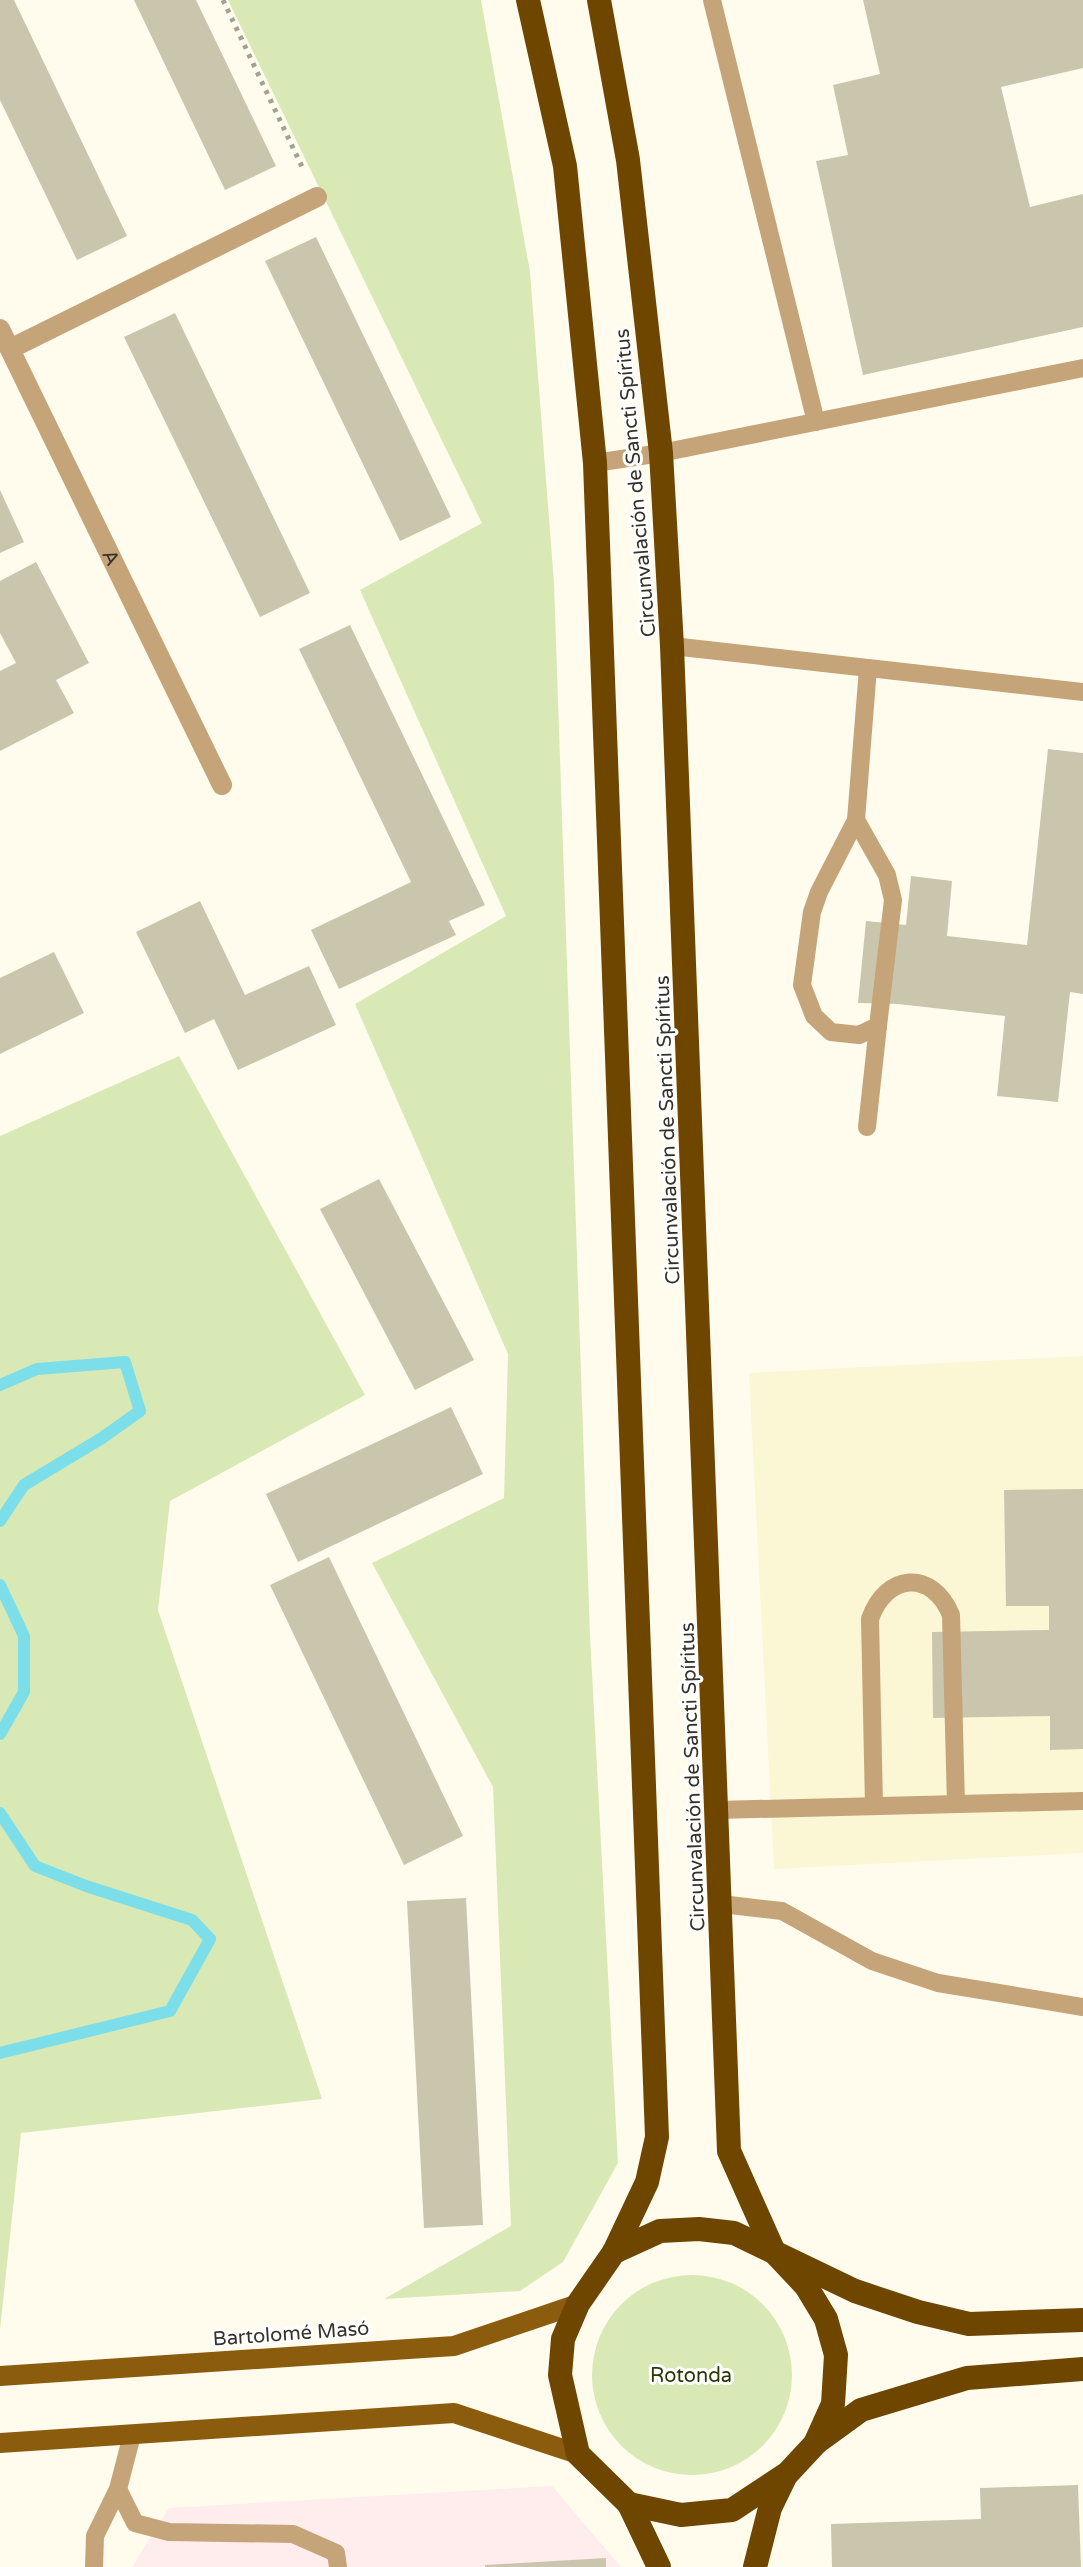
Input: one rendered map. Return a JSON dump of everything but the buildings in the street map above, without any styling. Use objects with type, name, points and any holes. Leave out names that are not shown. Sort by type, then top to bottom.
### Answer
[{"type":"highway","name":"Circunvalación de Sancti Spíritus","points":[[528,0],[565,166],[595,463],[657,2137],[647,2182],[614,2252]]},
{"type":"highway","name":"Circunvalación de Sancti Spíritus","points":[[599,0],[628,160],[661,453],[672,646],[729,2151],[774,2252]]},
{"type":"highway","points":[[659,2567],[629,2504],[578,2454],[560,2375],[563,2339],[578,2304],[614,2252],[660,2231],[699,2229],[734,2233],[855,2291],[918,2312],[969,2324],[1083,2320]]},
{"type":"highway","points":[[774,2252],[806,2286],[826,2319],[836,2355],[833,2404],[815,2444]]},
{"type":"highway","points":[[629,2504],[681,2515],[732,2510],[788,2473],[815,2444],[861,2410],[967,2378],[1083,2369]]},
{"type":"highway","points":[[755,2567],[770,2508],[788,2473]]},
{"type":"main road","name":"Bartolomé Masó","points":[[0,2376],[454,2346],[578,2304]]},
{"type":"main road","points":[[0,2443],[454,2413],[578,2454]]},
{"type":"street","points":[[10,349],[317,197]]},
{"type":"street","name":"A","points":[[0,329],[222,785]]},
{"type":"lane","points":[[712,0],[816,422]]},
{"type":"lane","points":[[595,463],[661,453],[1083,368]]},
{"type":"lane","points":[[672,646],[1083,692]]},
{"type":"lane","points":[[868,668],[856,820],[812,912],[802,985],[814,1016],[831,1032],[859,1035],[878,1026]]},
{"type":"lane","points":[[856,820],[887,875],[893,900],[867,1127]]},
{"type":"lane","points":[[874,1806],[870,1619],[881,1596],[901,1584],[913,1583],[938,1593],[951,1615],[956,1804]]},
{"type":"lane","points":[[717,1810],[1083,1801]]},
{"type":"lane","points":[[721,1904],[782,1911],[872,1961],[938,1983],[1083,2007]]},
{"type":"lane","points":[[94,2567],[95,2536],[118,2489],[132,2435]]},
{"type":"lane","points":[[118,2489],[135,2523],[169,2532],[293,2534],[336,2553],[338,2567]]},
{"type":"path","points":[[223,0],[317,197]]},
{"type":"shaded area","points":[[1083,1356],[1083,1853],[774,1869],[749,1373]]},
{"type":"shaded area","points":[[552,2486],[621,2567],[132,2567],[169,2508]]},
{"type":"green space","points":[[228,0],[481,0],[530,272],[554,583],[590,1636],[618,2163],[563,2262],[520,2291],[384,2299],[511,2226],[493,1787],[372,1563],[504,1498],[508,1354],[355,1004],[506,916],[360,590],[482,523]]},
{"type":"green space","points":[[179,1056],[365,1395],[170,1501],[158,1610],[322,2099],[21,2133],[0,2330],[0,1136]]},
{"type":"green space","name":"Rotonda","points":[[692,2275],[730,2282],[763,2304],[785,2337],[792,2375],[785,2413],[763,2446],[730,2468],[692,2475],[654,2468],[621,2446],[599,2413],[592,2375],[599,2337],[621,2304],[654,2282]]},
{"type":"waterway","points":[[0,1385],[37,1369],[125,1362],[140,1411],[24,1485],[0,1521]]},
{"type":"waterway","points":[[0,1585],[24,1636],[24,1692],[0,1734]]},
{"type":"waterway","points":[[0,1813],[35,1866],[192,1920],[210,1939],[170,2011],[0,2053]]}]
